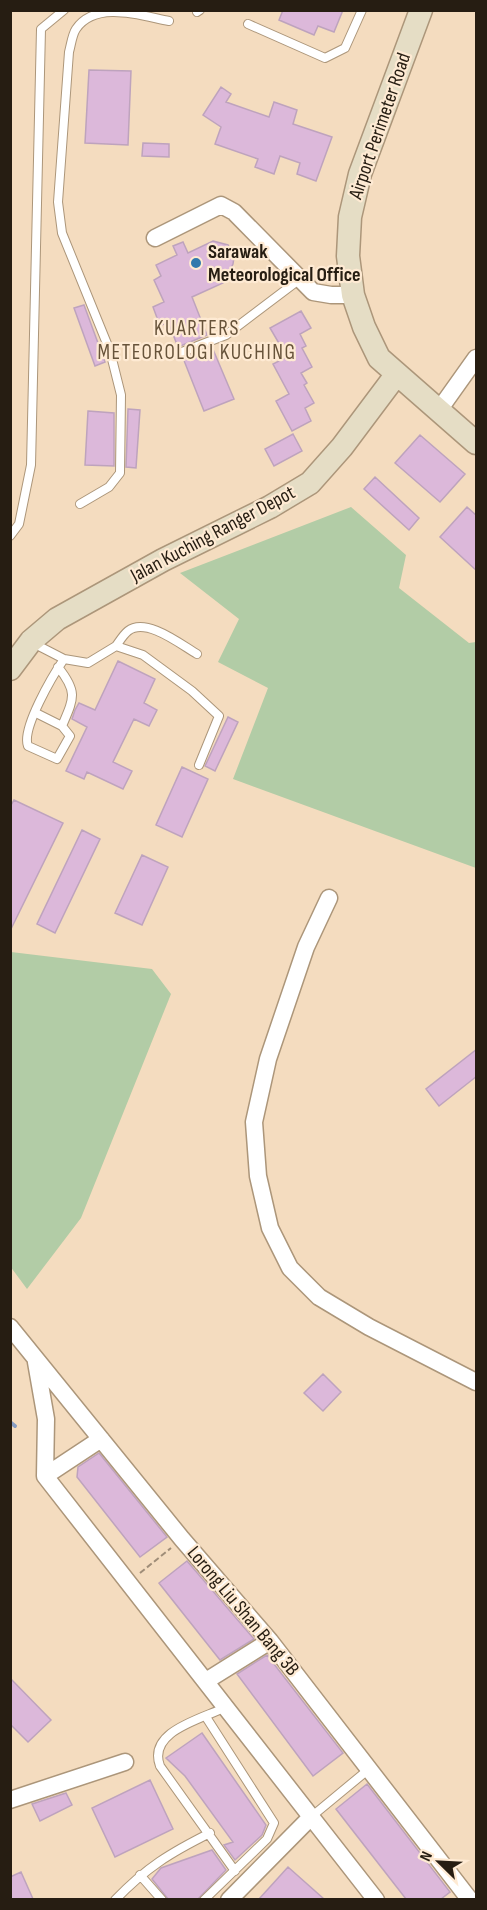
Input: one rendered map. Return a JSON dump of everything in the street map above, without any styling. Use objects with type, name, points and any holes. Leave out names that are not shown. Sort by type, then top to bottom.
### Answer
[{"type":"street","name":"Airport Perimeter Road","points":[[396,375],[379,358],[370,342],[353,295],[348,256],[350,217],[360,174],[421,10]]},
{"type":"street","points":[[155,238],[221,205],[234,212],[313,292],[331,296],[353,295]]},
{"type":"street","points":[[439,410],[477,358]]},
{"type":"street","points":[[396,375],[477,443]]},
{"type":"street","name":"Jalan Kuching Ranger Depot","points":[[10,669],[31,642],[57,619],[116,585],[270,507],[310,483],[342,447],[396,375]]},
{"type":"street","points":[[329,898],[306,947],[268,1059],[254,1122],[258,1176],[270,1228],[290,1268],[319,1297],[369,1327],[477,1382]]},
{"type":"street","name":"Lorong Liu Shan Bang 3B","points":[[10,1327],[183,1539],[270,1641],[470,1899]]},
{"type":"street","points":[[36,1358],[46,1419],[45,1476],[375,1899]]},
{"type":"street","points":[[45,1476],[101,1439]]},
{"type":"street","points":[[206,1682],[270,1641]]},
{"type":"street","points":[[10,1800],[124,1762]]},
{"type":"street","points":[[229,1899],[311,1817]]},
{"type":"lane","points":[[10,536],[19,524],[31,465],[41,29],[64,10]]},
{"type":"lane","points":[[248,24],[325,58],[345,48],[362,10]]},
{"type":"lane","points":[[80,504],[109,487],[120,472],[121,395],[111,351],[62,233],[58,202],[69,52],[76,29],[98,13],[126,13],[170,21]]},
{"type":"lane","points":[[182,352],[226,335],[300,279]]},
{"type":"lane","points":[[31,642],[64,659],[88,663],[116,646],[128,631],[138,626],[149,628],[197,654]]},
{"type":"lane","points":[[116,646],[143,655],[192,691],[219,716],[199,765]]},
{"type":"lane","points":[[36,713],[62,726],[70,735],[61,757],[51,758],[28,746],[26,741],[36,713],[64,659]]},
{"type":"lane","points":[[58,667],[73,690],[73,700],[62,726]]},
{"type":"lane","points":[[226,1707],[168,1734],[159,1744],[156,1755],[160,1766],[235,1871]]},
{"type":"lane","points":[[206,1717],[274,1823],[288,1840]]},
{"type":"lane","points":[[311,1817],[369,1769]]},
{"type":"lane","points":[[204,1899],[267,1839],[274,1823]]},
{"type":"lane","points":[[115,1899],[163,1857],[210,1833]]},
{"type":"lane","points":[[140,1875],[162,1899]]},
{"type":"path","points":[[128,1582],[183,1539]]},
{"type":"green space","points":[[351,507],[406,555],[399,588],[469,643],[476,642],[476,868],[233,779],[268,688],[218,662],[239,619],[180,573]]},
{"type":"green space","points":[[11,952],[152,969],[171,994],[81,1218],[27,1289],[10,1266]]},
{"type":"building","points":[[283,10],[343,10],[334,32],[318,26],[314,35],[279,20]]},
{"type":"building","points":[[89,70],[131,71],[128,145],[85,143]]},
{"type":"building","points":[[221,87],[231,94],[226,102],[269,117],[274,102],[297,110],[293,124],[332,137],[316,181],[297,174],[300,163],[280,156],[274,174],[255,167],[258,159],[215,144],[221,127],[203,115]]},
{"type":"building","points":[[143,143],[169,144],[169,157],[142,156]]},
{"type":"building","points":[[213,241],[228,245],[234,257],[233,264],[230,270],[219,275],[223,283],[192,297],[207,335],[178,347],[168,322],[160,326],[153,307],[164,302],[154,280],[161,276],[156,265],[177,255],[173,246],[183,242],[188,253]]},
{"type":"building","points":[[84,305],[105,362],[95,366],[74,308]]},
{"type":"building","points":[[301,311],[311,328],[300,334],[306,346],[302,348],[312,367],[301,373],[307,383],[304,385],[314,403],[305,408],[311,421],[292,431],[276,401],[289,394],[273,364],[287,357],[270,328]]},
{"type":"building","points":[[212,347],[234,399],[204,411],[183,358]]},
{"type":"building","points":[[128,409],[140,410],[136,468],[126,467]]},
{"type":"building","points":[[88,411],[114,413],[114,466],[85,465]]},
{"type":"building","points":[[293,434],[302,451],[274,466],[265,449]]},
{"type":"building","points":[[420,435],[465,474],[440,502],[395,463]]},
{"type":"building","points":[[375,477],[419,518],[409,530],[364,489]]},
{"type":"building","points":[[467,507],[477,516],[477,571],[440,537]]},
{"type":"building","points":[[118,661],[155,679],[144,703],[157,710],[149,726],[134,719],[113,762],[132,771],[123,789],[87,772],[84,779],[66,771],[87,727],[72,719],[75,710],[79,703],[95,710]]},
{"type":"building","points":[[228,717],[238,722],[215,771],[205,766]]},
{"type":"building","points":[[182,767],[208,779],[182,837],[156,825]]},
{"type":"building","points":[[14,800],[63,823],[10,931],[10,807]]},
{"type":"building","points":[[82,830],[100,839],[55,933],[37,924]]},
{"type":"building","points":[[142,855],[168,867],[142,925],[115,913]]},
{"type":"building","points":[[477,1049],[477,1076],[439,1106],[426,1089]]},
{"type":"building","points":[[323,1374],[341,1392],[323,1411],[304,1393]]},
{"type":"building","points":[[99,1453],[167,1537],[140,1557],[77,1477],[78,1467]]},
{"type":"building","points":[[187,1561],[254,1639],[220,1660],[159,1583]]},
{"type":"building","points":[[267,1655],[343,1753],[313,1776],[237,1674]]},
{"type":"building","points":[[10,1678],[51,1720],[28,1742],[10,1724]]},
{"type":"building","points":[[202,1733],[266,1825],[262,1835],[235,1860],[224,1845],[233,1842],[185,1776],[166,1758]]},
{"type":"building","points":[[150,1780],[173,1829],[115,1857],[92,1808]]},
{"type":"building","points":[[367,1784],[450,1892],[441,1899],[406,1899],[336,1809]]},
{"type":"building","points":[[66,1793],[72,1805],[40,1821],[32,1804]]},
{"type":"building","points":[[212,1850],[226,1870],[198,1899],[168,1899],[152,1879],[161,1868]]},
{"type":"building","points":[[288,1867],[324,1899],[259,1899]]},
{"type":"building","points":[[21,1872],[33,1899],[10,1899],[10,1877]]},
{"type":"waterway","points":[[10,1422],[15,1426]]},
{"type":"place","name":"Sarawak Meteorological Office","points":[[196,263]]},
{"type":"district","name":"KUARTERS METEOROLOGI KUCHING","points":[[197,340]]}]
